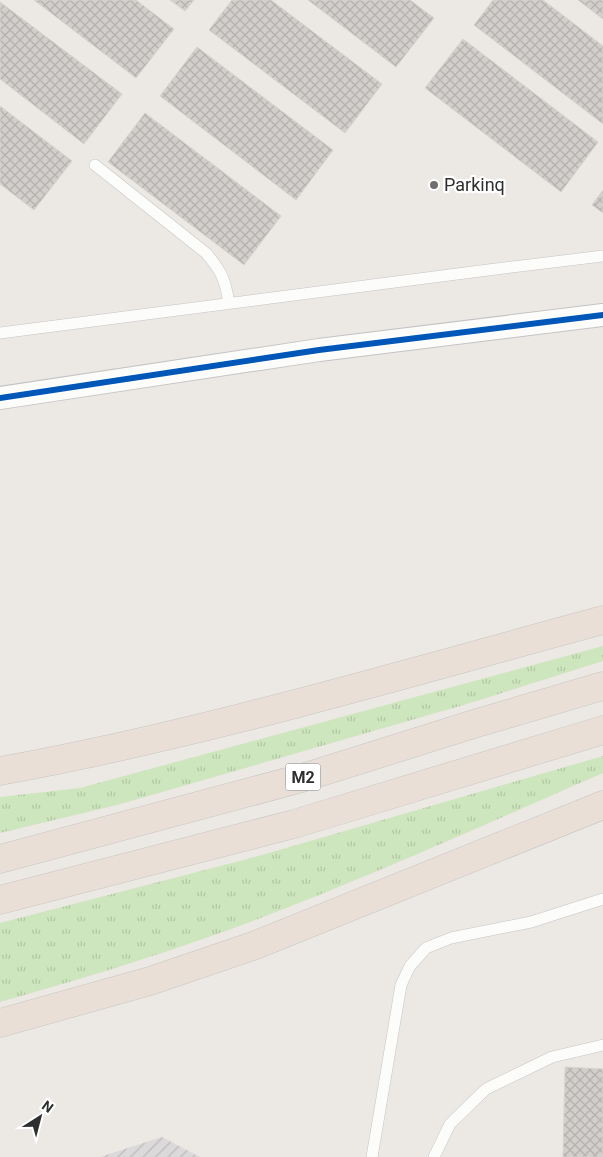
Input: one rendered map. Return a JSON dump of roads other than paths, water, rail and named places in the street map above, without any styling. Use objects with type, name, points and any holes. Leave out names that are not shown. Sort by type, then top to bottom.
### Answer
[{"type":"highway","points":[[0,771],[78,757],[176,734],[603,620]]},
{"type":"highway","name":"M2","points":[[0,859],[302,778],[603,686]]},
{"type":"highway","name":"M2","points":[[0,900],[294,824],[603,730]]},
{"type":"highway","points":[[0,1024],[150,981],[253,946],[603,805]]},
{"type":"street","points":[[0,398],[319,350],[603,315]]},
{"type":"lane","points":[[95,165],[206,253],[220,269],[229,303]]},
{"type":"lane","points":[[0,333],[603,256]]},
{"type":"lane","points":[[372,1157],[401,985],[410,966],[426,948],[451,938],[530,922],[603,899]]},
{"type":"lane","points":[[434,1157],[450,1124],[486,1089],[552,1057],[603,1045]]},
{"type":"place","name":"Parkinq","points":[[434,185]]}]
